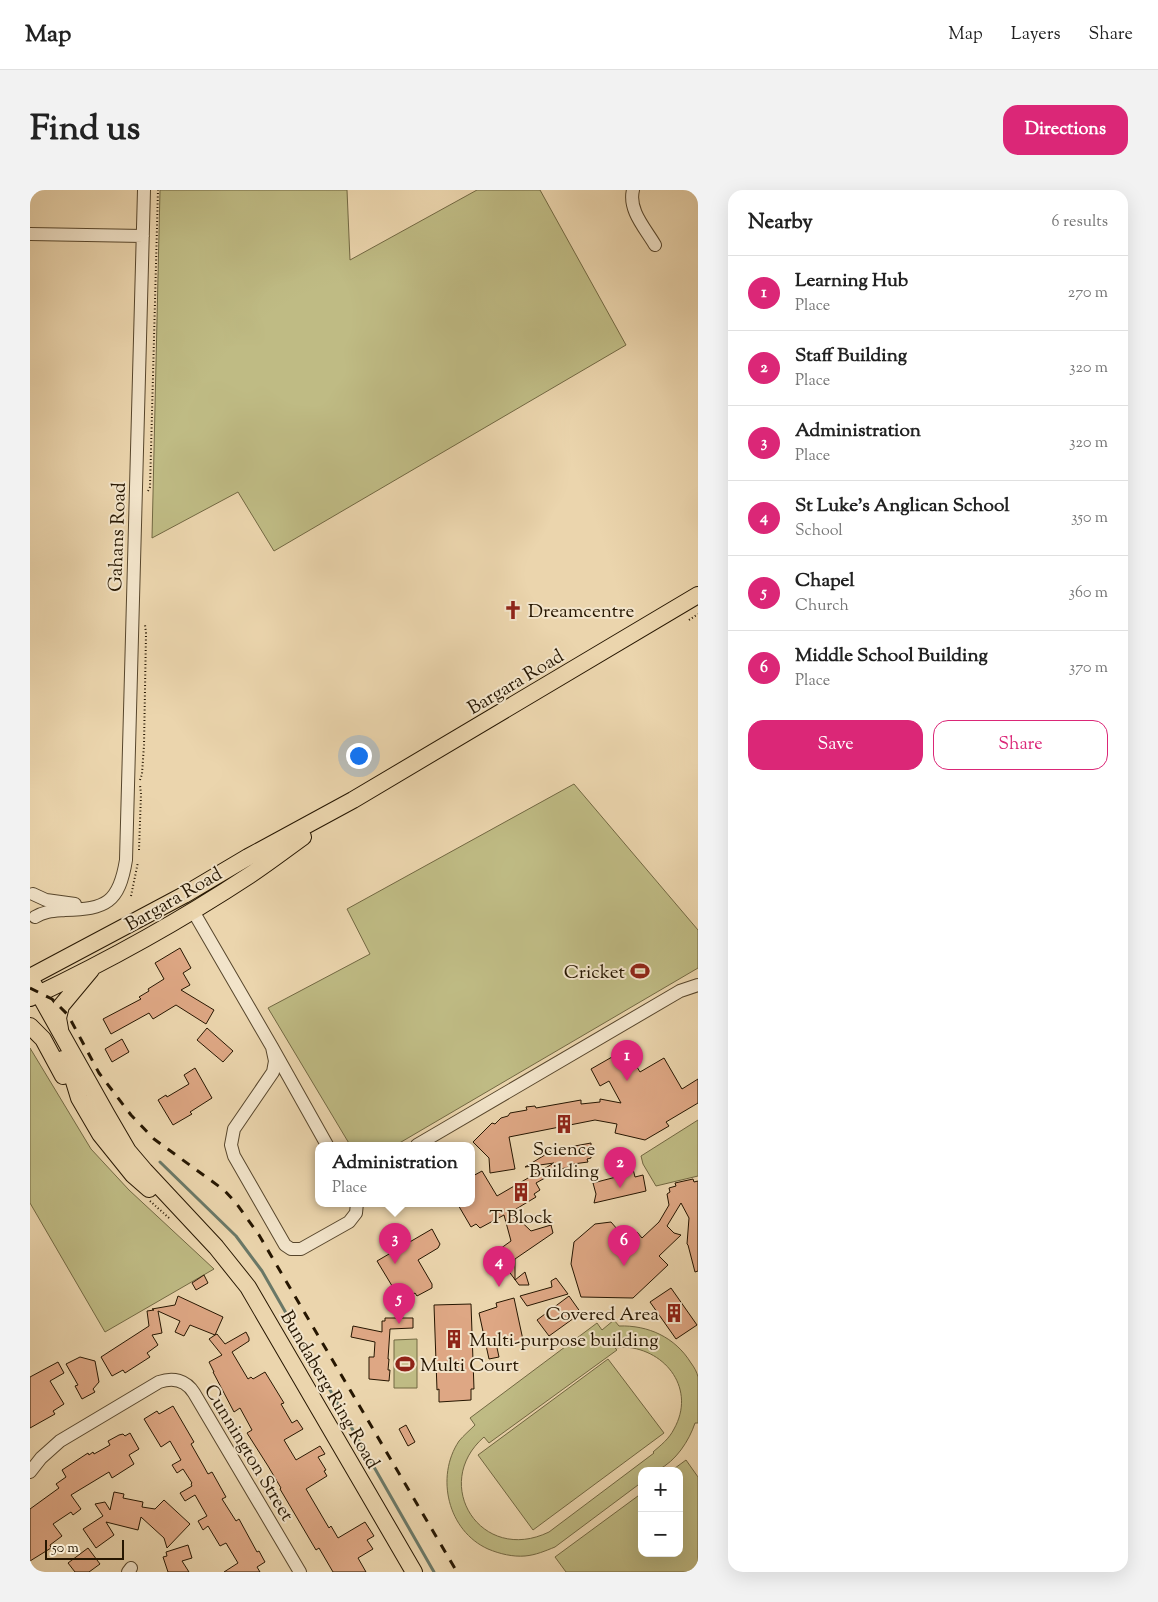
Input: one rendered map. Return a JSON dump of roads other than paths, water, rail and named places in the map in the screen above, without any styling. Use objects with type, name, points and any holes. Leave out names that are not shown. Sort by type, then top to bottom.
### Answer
[{"type":"main road","name":"Bargara Road","points":[[30,977],[184,895],[248,857],[353,800],[698,595]]},
{"type":"main road","name":"Bargara Road","points":[[33,997],[193,911],[252,874],[353,800]]},
{"type":"main road","points":[[184,895],[193,911]]},
{"type":"main road","points":[[61,1032],[58,1018],[61,1006],[96,964]]},
{"type":"main road","name":"Bundaberg Ring Road","points":[[30,977],[33,997],[72,1075],[79,1098],[100,1134],[133,1175],[170,1210],[203,1233]]},
{"type":"main road","name":"Bundaberg Ring Road","points":[[33,997],[61,1032],[128,1151],[226,1258],[248,1287],[414,1572]]},
{"type":"main road","points":[[30,1026],[43,1039],[68,1086],[79,1098]]},
{"type":"street","name":"Gahans Road","points":[[32,920],[48,911],[88,910],[103,905],[112,898],[120,884],[125,869],[144,190]]},
{"type":"street","points":[[619,191],[632,192],[633,208],[655,245]]},
{"type":"street","points":[[30,234],[143,236]]},
{"type":"street","name":"Gahans Road","points":[[32,893],[40,898],[60,902],[74,904],[90,903],[110,895],[120,884]]},
{"type":"street","name":"Gahans Road","points":[[32,893],[38,906],[32,920]]},
{"type":"street","points":[[193,911],[324,1142]]},
{"type":"street","points":[[422,1142],[680,991],[698,985]]},
{"type":"street","points":[[272,1047],[275,1061],[273,1072],[234,1129],[231,1146],[234,1156],[286,1245],[291,1250],[301,1249],[350,1222],[357,1207]]},
{"type":"street","name":"Cunnington Street","points":[[30,1472],[41,1458],[60,1441],[159,1382],[178,1375],[191,1388],[300,1572]]},
{"type":"waterway","points":[[160,1162],[236,1236],[262,1271],[434,1572]]},
{"type":"railway","points":[[30,988],[52,999],[68,1015],[99,1073],[131,1115],[154,1139],[224,1190],[236,1203],[259,1235],[457,1572]]},
{"type":"place","name":"Dreamcentre","points":[[513,610]]},
{"type":"place","name":"Cricket","points":[[640,971]]},
{"type":"place","name":"Learning Hub","points":[[627,1081]]},
{"type":"place","name":"Science Building","points":[[564,1124]]},
{"type":"place","name":"Staff Building","points":[[620,1188]]},
{"type":"place","name":"T Block","points":[[521,1192]]},
{"type":"place","name":"Administration","points":[[395,1264]]},
{"type":"place","name":"Middle School Building","points":[[624,1266]]},
{"type":"place","name":"St Luke's Anglican School","points":[[499,1287]]},
{"type":"place","name":"Covered Area","points":[[674,1313]]},
{"type":"place","name":"Chapel","points":[[399,1324]]},
{"type":"place","name":"Multi-purpose building","points":[[454,1339]]},
{"type":"place","name":"Multi Court","points":[[405,1364]]}]
